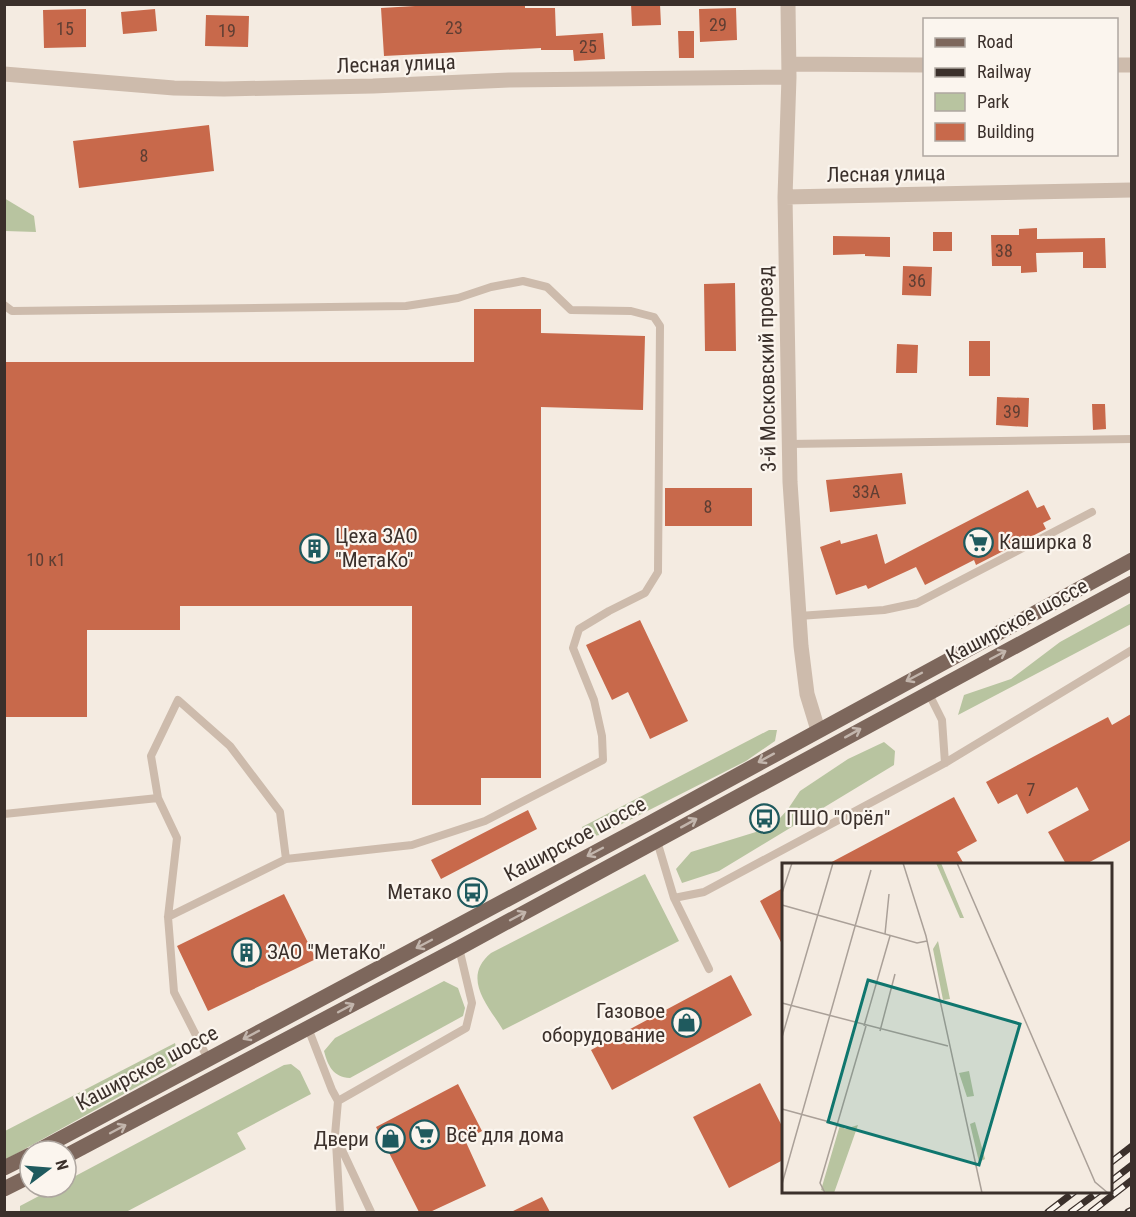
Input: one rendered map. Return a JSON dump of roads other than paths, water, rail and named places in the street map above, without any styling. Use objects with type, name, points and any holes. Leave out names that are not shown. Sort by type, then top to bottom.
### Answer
[{"type":"main road","name":"Каширское шоссе","points":[[59,1139],[628,835],[1131,560]]},
{"type":"main road","name":"Каширское шоссе","points":[[78,1150],[459,948],[1131,583]]},
{"type":"main road","points":[[4,1168],[18,1161]]},
{"type":"main road","points":[[4,1189],[18,1182]]},
{"type":"street","name":"3-й Московский проезд","points":[[788,4],[789,71],[785,197],[788,444],[798,616],[807,694],[818,730]]},
{"type":"street","name":"Лесная улица","points":[[4,74],[174,88],[224,89],[373,86],[923,65]]},
{"type":"street","name":"Лесная улица","points":[[785,197],[1131,190]]},
{"type":"lane","points":[[4,305],[12,311],[406,306],[458,298],[491,287],[523,281],[547,287],[571,310],[631,311],[654,317],[660,326],[658,572],[645,593],[579,629],[573,648],[594,700],[602,736],[603,760],[485,821],[412,845],[286,859],[168,916]]},
{"type":"lane","points":[[788,444],[1131,439]]},
{"type":"lane","points":[[798,616],[884,610],[917,603],[1092,512]]},
{"type":"lane","points":[[674,898],[704,892],[945,763],[1131,650]]},
{"type":"lane","points":[[928,692],[942,720],[945,763]]},
{"type":"lane","points":[[208,1059],[174,992],[168,916],[177,838],[158,798],[151,756],[178,700],[230,746],[280,812],[286,859]]},
{"type":"lane","points":[[4,814],[158,798]]},
{"type":"lane","points":[[657,841],[674,898],[709,969]]},
{"type":"lane","points":[[338,1101],[466,1028],[472,1003],[459,948]]},
{"type":"lane","points":[[308,1028],[338,1101],[335,1135],[340,1212]]},
{"type":"lane","points":[[335,1135],[371,1212]]},
{"type":"railway","points":[[1112,1161],[1132,1146]]},
{"type":"railway","points":[[1112,1180],[1132,1165]]},
{"type":"railway","points":[[1091,1212],[1132,1180]]},
{"type":"railway","points":[[1048,1212],[1073,1193]]},
{"type":"railway","points":[[1071,1212],[1097,1193]]},
{"type":"railway","points":[[1128,1212],[1132,1210]]},
{"type":"place","name":"Каширка 8","points":[[978,542]]},
{"type":"place","name":"Цеха ЗАО \"МетаКо\"","points":[[314,548]]},
{"type":"place","name":"ПШО \"Орёл\"","points":[[765,818]]},
{"type":"place","name":"Метако","points":[[473,892]]},
{"type":"place","name":"ЗАО \"МетаКо\"","points":[[246,952]]},
{"type":"place","name":"Газовое оборудование","points":[[686,1023]]},
{"type":"place","name":"Всё для дома","points":[[425,1135]]},
{"type":"place","name":"Двери","points":[[390,1139]]}]
